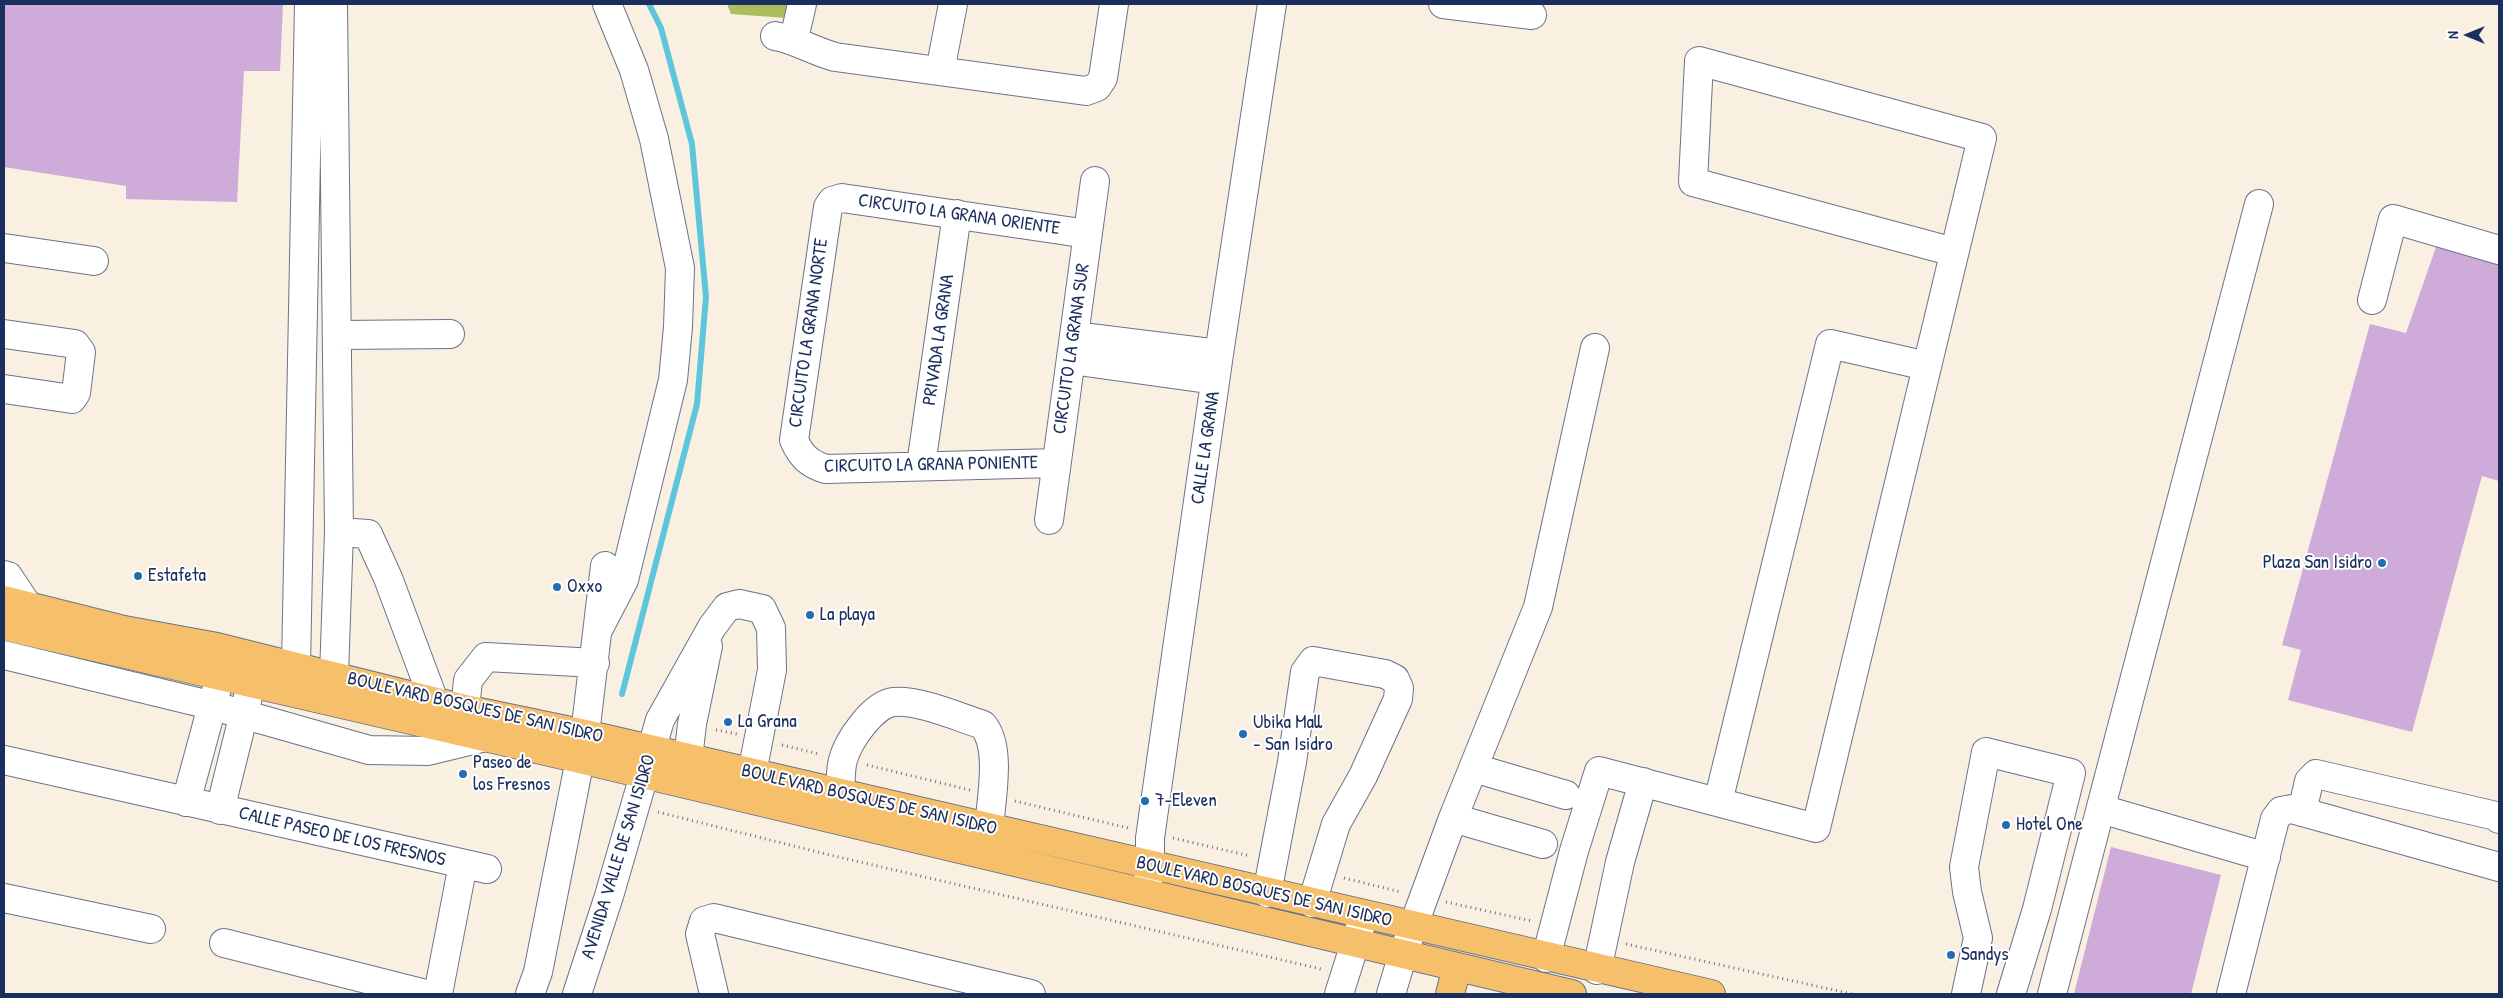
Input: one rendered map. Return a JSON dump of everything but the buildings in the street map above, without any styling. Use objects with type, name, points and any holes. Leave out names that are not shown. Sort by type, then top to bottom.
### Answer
[{"type":"main road","name":"BOULEVARD BOSQUES DE SAN ISIDRO","points":[[16,603],[124,630],[334,675],[465,709],[582,746],[1146,893],[1572,994]]},
{"type":"main road","name":"BOULEVARD BOSQUES DE SAN ISIDRO","points":[[4,626],[486,737],[582,746]]},
{"type":"main road","name":"BOULEVARD BOSQUES DE SAN ISIDRO","points":[[649,762],[688,758],[1597,970],[1711,994]]},
{"type":"main road","points":[[1450,994],[1457,967]]},
{"type":"street","points":[[296,666],[309,4]]},
{"type":"street","points":[[333,4],[339,532],[334,675]]},
{"type":"street","points":[[598,630],[624,580],[673,380],[678,327],[680,268],[654,139],[634,70],[608,4]]},
{"type":"street","points":[[802,4],[785,38],[815,51],[835,57],[1086,91],[1097,87],[1103,78],[1114,4]]},
{"type":"street","points":[[940,71],[953,4]]},
{"type":"street","name":"CALLE LA GRANA","points":[[1146,893],[1150,866],[1150,838],[1217,367],[1272,4]]},
{"type":"street","points":[[1443,4],[1532,15]]},
{"type":"street","points":[[1546,958],[1574,851],[1599,770],[1816,828],[1982,138],[1699,61],[1694,182],[1954,252]]},
{"type":"street","name":"CIRCUITO LA GRANA SUR","points":[[1049,520],[1055,463],[1095,181]]},
{"type":"street","name":"CIRCUITO LA GRANA ORIENTE","points":[[832,201],[842,198],[1088,234]]},
{"type":"street","name":"CIRCUITO LA GRANA NORTE","points":[[808,461],[799,452],[794,440],[828,207],[832,201]]},
{"type":"street","points":[[2052,994],[2259,204]]},
{"type":"street","name":"PRIVADA LA GRANA","points":[[920,465],[957,214]]},
{"type":"street","points":[[2372,300],[2393,218],[2499,250]]},
{"type":"street","points":[[4,248],[94,261]]},
{"type":"street","points":[[4,334],[75,344],[80,352],[76,393],[72,399],[4,389]]},
{"type":"street","points":[[336,335],[450,334]]},
{"type":"street","points":[[1718,802],[1830,344],[1927,366]]},
{"type":"street","points":[[1072,348],[1217,367]]},
{"type":"street","points":[[1391,994],[1402,954],[1453,818],[1538,607],[1595,348]]},
{"type":"street","name":"CIRCUITO LA GRANA PONIENTE","points":[[808,461],[826,469],[920,465],[1055,463]]},
{"type":"street","points":[[339,532],[368,534],[388,578],[434,701]]},
{"type":"street","points":[[578,994],[534,983],[582,746],[595,663],[606,566]]},
{"type":"street","name":"BOULEVARD BOSQUES DE SAN ISIDRO","points":[[4,575],[8,576],[16,603]]},
{"type":"street","name":"AVENIDA VALLE DE SAN ISIDRO","points":[[578,994],[636,807],[660,720],[712,627],[727,607],[739,604],[762,609],[771,628],[772,670],[752,773]]},
{"type":"street","points":[[688,758],[692,724],[712,627]]},
{"type":"street","points":[[186,802],[214,706],[227,651]]},
{"type":"street","name":"BOULEVARD BOSQUES DE SAN ISIDRO","points":[[4,655],[214,706],[369,750],[428,751],[486,737]]},
{"type":"street","points":[[465,709],[468,680],[486,657],[595,663]]},
{"type":"street","name":"CALLE PASEO DE LOS FRESNOS","points":[[220,810],[258,658]]},
{"type":"street","points":[[1267,893],[1292,762],[1305,672],[1313,661],[1385,674],[1395,679],[1399,688],[1398,699],[1363,776],[1336,824],[1312,903]]},
{"type":"street","points":[[840,794],[843,759],[865,721],[877,708],[894,702],[919,705],[983,725],[990,733],[994,756],[989,828]]},
{"type":"street","points":[[1966,994],[1978,938],[1967,892],[1964,867],[1986,752],[2071,774],[2037,909],[2011,994]]},
{"type":"street","name":"CALLE PASEO DE LOS FRESNOS","points":[[4,760],[475,867],[438,994]]},
{"type":"street","points":[[1474,768],[1566,795]]},
{"type":"street","points":[[2302,812],[2309,781],[2316,774],[2496,816],[2499,819]]},
{"type":"street","points":[[1597,970],[1620,862],[1643,782]]},
{"type":"street","points":[[2101,809],[2266,857]]},
{"type":"street","points":[[2231,994],[2275,819],[2281,811],[2292,809],[2499,867]]},
{"type":"street","points":[[1453,818],[1543,844]]},
{"type":"street","points":[[4,898],[151,929]]},
{"type":"street","points":[[1343,984],[1364,915]]},
{"type":"street","points":[[714,994],[700,934],[704,921],[714,918],[1031,994]]},
{"type":"street","points":[[224,943],[426,994]]},
{"type":"path","points":[[636,807],[1343,984]]},
{"type":"green space","points":[[727,4],[790,4],[787,18],[731,14]]},
{"type":"waterway","points":[[622,694],[697,404],[706,297],[692,144],[661,28],[649,4]]},
{"type":"place","name":"Plaza San Isidro","points":[[2382,563]]},
{"type":"place","name":"Estafeta","points":[[138,576]]},
{"type":"place","name":"Oxxo","points":[[557,587]]},
{"type":"place","name":"La playa","points":[[810,615]]},
{"type":"place","name":"La Grana","points":[[728,722]]},
{"type":"place","name":"Ubika Mall - San Isidro","points":[[1243,734]]},
{"type":"place","name":"Paseo de los Fresnos","points":[[463,774]]},
{"type":"place","name":"7-Eleven","points":[[1145,801]]},
{"type":"place","name":"Hotel One","points":[[2006,825]]},
{"type":"place","name":"Sandys","points":[[1951,955]]}]
